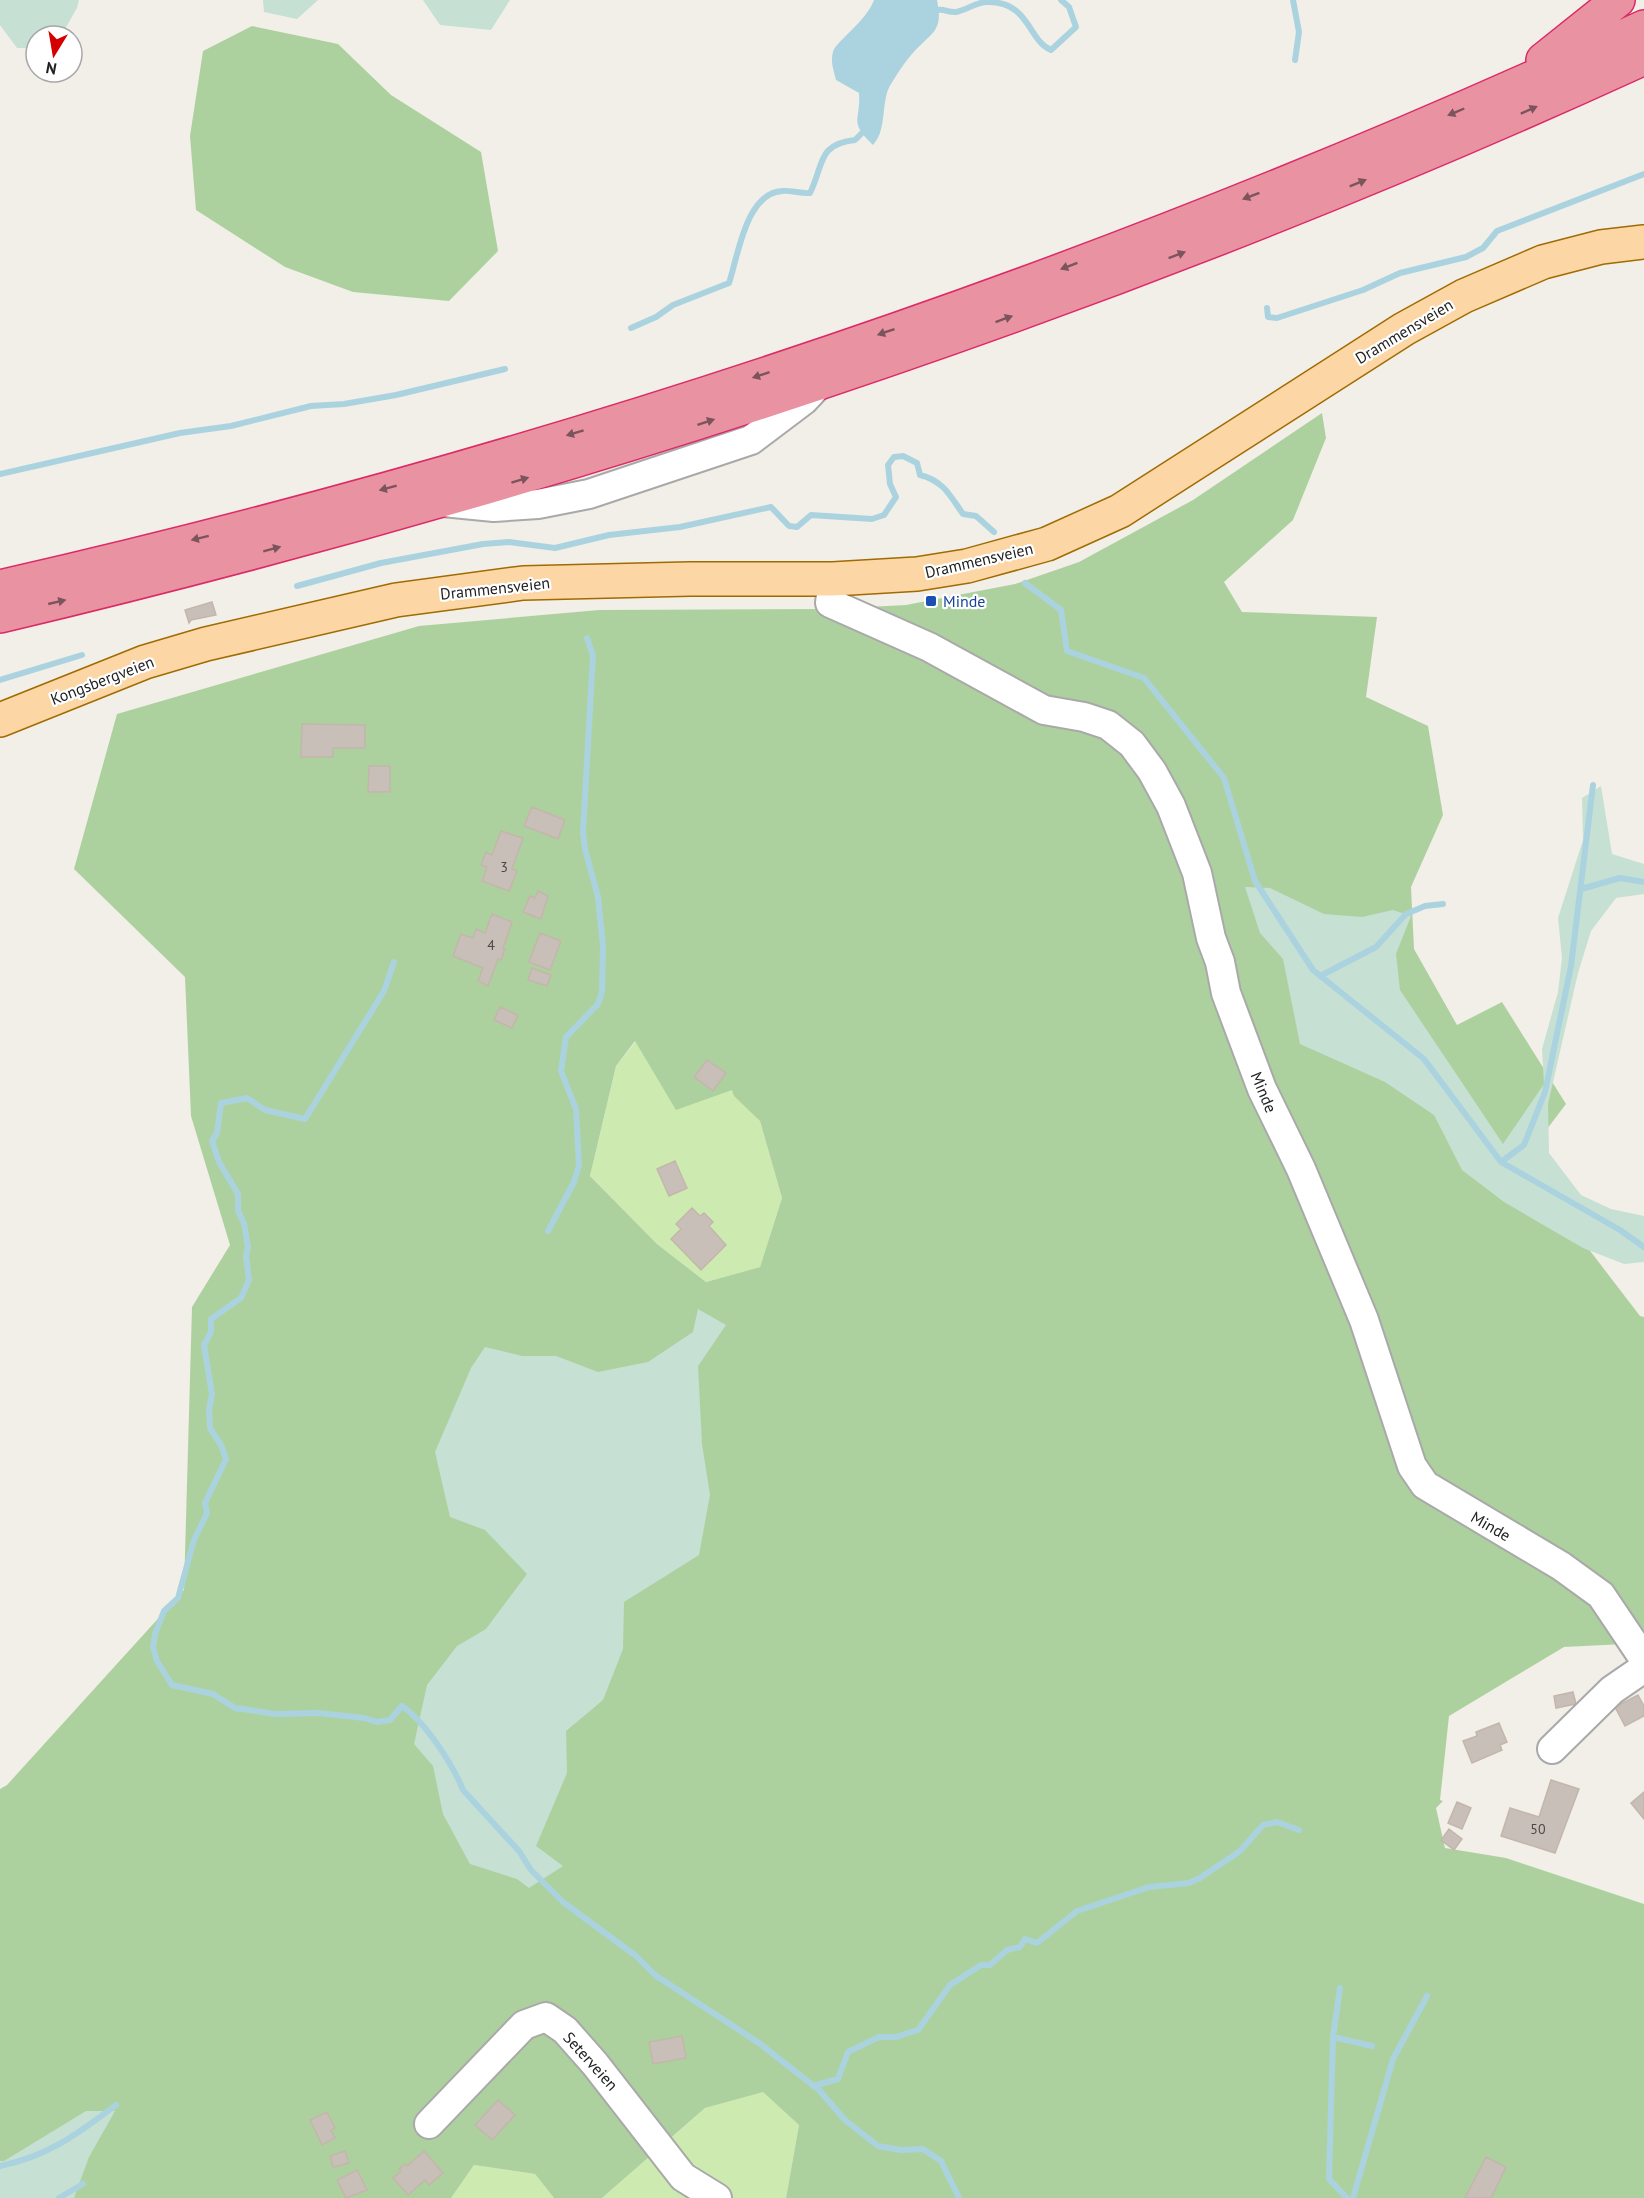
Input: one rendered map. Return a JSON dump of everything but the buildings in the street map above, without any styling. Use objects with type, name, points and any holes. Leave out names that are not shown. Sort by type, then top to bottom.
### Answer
[{"type":"highway","points":[[1509,88],[1618,0]]},
{"type":"highway","points":[[0,587],[229,531],[416,480],[806,360],[949,311],[1363,152],[1644,27]]},
{"type":"highway","points":[[0,616],[236,558],[443,502],[613,452],[818,386],[1123,277],[1243,230],[1638,63]]},
{"type":"main road","name":"Drammensveien","points":[[206,644],[396,600],[500,586],[690,579],[831,591],[967,566],[1047,544],[1082,530],[1159,487],[1404,329],[1464,296],[1543,262],[1601,247],[1644,242]]},
{"type":"main road","name":"Kongsbergveien","points":[[0,720],[129,668],[206,644]]},
{"type":"street","points":[[443,502],[494,507],[538,504],[589,494],[751,440],[795,408],[818,386]]},
{"type":"street","name":"Minde","points":[[831,591],[1018,698],[1044,710],[1084,717],[1108,725],[1132,744],[1152,771],[1171,806],[1197,873],[1226,993],[1262,1089],[1301,1168],[1364,1320],[1412,1466],[1425,1485],[1562,1566],[1601,1595],[1644,1659]]},
{"type":"street","points":[[1551,1749],[1612,1690],[1644,1668]]},
{"type":"street","name":"Seterveien","points":[[429,2124],[524,2025],[546,2017],[565,2030],[595,2064],[665,2156],[698,2194]]},
{"type":"green space","points":[[0,0],[79,0],[68,24],[24,24],[24,48],[17,48],[0,25]]},
{"type":"green space","points":[[263,0],[318,0],[297,19],[264,12]]},
{"type":"green space","points":[[423,0],[510,0],[491,30],[440,25]]},
{"type":"green space","points":[[252,26],[338,44],[391,95],[481,152],[498,251],[449,301],[353,292],[285,267],[196,210],[190,136],[203,51]]},
{"type":"green space","points":[[1322,413],[1326,438],[1293,520],[1224,582],[1242,612],[1377,617],[1366,697],[1428,726],[1443,815],[1411,887],[1414,949],[1457,1025],[1502,1002],[1566,1104],[1522,1162],[1640,1316],[1644,1317],[1644,1643],[1564,1647],[1449,1716],[1440,1800],[1443,1801],[1436,1808],[1445,1848],[1506,1858],[1644,1904],[1644,2198],[786,2198],[799,2125],[763,2092],[705,2108],[602,2198],[554,2198],[535,2174],[474,2165],[451,2198],[0,2198],[0,1789],[7,1785],[184,1590],[192,1307],[230,1245],[191,1116],[185,977],[74,869],[117,714],[419,626],[599,610],[830,609],[906,605],[1015,584],[1079,562],[1193,500]],"holes":[[[635,1041],[676,1110],[732,1090],[734,1096],[760,1121],[782,1198],[760,1267],[706,1282],[657,1244],[590,1176],[616,1066]]]},
{"type":"green space","points":[[1601,786],[1612,854],[1644,864],[1644,894],[1616,898],[1591,931],[1578,973],[1548,1104],[1549,1153],[1581,1195],[1611,1209],[1644,1216],[1644,1262],[1624,1264],[1583,1248],[1504,1202],[1462,1170],[1434,1115],[1385,1082],[1300,1044],[1283,959],[1260,933],[1245,887],[1270,888],[1324,914],[1362,917],[1393,910],[1411,916],[1396,954],[1400,990],[1503,1144],[1544,1084],[1542,1049],[1558,992],[1562,958],[1558,918],[1583,840],[1582,798]]},
{"type":"green space","points":[[636,1041],[732,1089],[760,1121],[782,1198],[760,1267],[706,1282],[657,1244],[590,1176],[616,1066]]},
{"type":"green space","points":[[698,1309],[726,1325],[698,1366],[702,1444],[710,1495],[699,1555],[624,1602],[623,1649],[603,1700],[566,1731],[567,1773],[536,1846],[563,1866],[529,1888],[517,1879],[470,1864],[443,1814],[433,1766],[414,1744],[427,1685],[457,1646],[486,1629],[527,1574],[485,1530],[450,1517],[435,1452],[471,1368],[485,1347],[522,1356],[556,1356],[598,1372],[648,1362],[693,1332]]},
{"type":"green space","points":[[763,2091],[799,2125],[786,2198],[602,2198],[705,2108]]},
{"type":"green space","points":[[86,2111],[115,2111],[89,2157],[74,2198],[0,2198],[0,2161],[4,2161]]},
{"type":"green space","points":[[474,2165],[535,2174],[554,2198],[451,2198]]},
{"type":"water","points":[[874,0],[937,0],[939,19],[934,31],[909,57],[891,84],[886,98],[881,131],[873,145],[858,125],[859,93],[836,80],[832,59],[835,48],[864,16]]},
{"type":"waterway","points":[[934,11],[956,12],[983,2],[1001,3],[1020,14],[1037,39],[1051,50],[1076,27],[1069,7],[1061,0]]},
{"type":"waterway","points":[[1293,0],[1299,32],[1295,60]]},
{"type":"waterway","points":[[631,328],[656,317],[673,305],[729,283],[745,228],[760,202],[770,194],[782,191],[810,193],[828,151],[843,142],[855,140],[867,128]]},
{"type":"waterway","points":[[1267,308],[1268,317],[1277,318],[1363,290],[1400,273],[1466,257],[1483,248],[1497,231],[1644,174]]},
{"type":"waterway","points":[[0,474],[180,433],[231,426],[311,406],[344,404],[396,395],[505,369]]},
{"type":"waterway","points":[[297,586],[381,563],[483,544],[509,542],[555,548],[609,535],[680,527],[771,507],[789,526],[797,527],[811,515],[872,519],[884,515],[896,497],[890,484],[888,465],[894,457],[903,456],[917,463],[920,475],[941,485],[963,514],[976,516],[994,532]]},
{"type":"waterway","points":[[1025,583],[1061,610],[1067,651],[1144,678],[1224,778],[1255,881],[1313,970],[1424,1059],[1501,1162],[1620,1230],[1644,1247]]},
{"type":"waterway","points":[[548,1231],[574,1182],[579,1165],[576,1109],[561,1071],[566,1037],[598,1004],[602,992],[603,946],[598,897],[585,849],[583,832],[593,656],[587,638]]},
{"type":"waterway","points":[[0,680],[82,655]]},
{"type":"waterway","points":[[1501,1162],[1524,1145],[1545,1092],[1571,966],[1593,785]]},
{"type":"waterway","points":[[1581,889],[1620,878],[1644,882]]},
{"type":"waterway","points":[[1320,976],[1376,947],[1406,914],[1425,906],[1443,904]]},
{"type":"waterway","points":[[394,962],[384,991],[305,1119],[265,1110],[247,1098],[221,1103],[217,1133],[212,1141],[219,1162],[238,1194],[238,1211],[244,1223],[248,1247],[246,1256],[249,1280],[241,1298],[211,1319],[211,1332],[204,1345],[212,1394],[209,1410],[210,1428],[221,1445],[226,1459],[205,1503],[207,1513],[194,1540],[178,1598],[164,1611],[155,1634],[153,1647],[157,1661],[172,1685],[213,1694],[235,1708],[276,1714],[318,1713],[364,1718],[377,1722],[390,1720],[402,1706],[420,1722],[437,1744],[463,1790],[519,1851],[531,1870],[563,1902],[636,1956],[655,1975],[759,2043],[819,2090],[845,2120],[878,2146],[901,2150],[923,2149],[941,2161],[959,2198]]},
{"type":"waterway","points":[[813,2086],[838,2079],[848,2052],[879,2037],[896,2037],[918,2030],[950,1985],[981,1965],[990,1965],[1007,1950],[1020,1947],[1025,1939],[1037,1943],[1077,1911],[1149,1887],[1189,1883],[1200,1878],[1240,1851],[1263,1825],[1277,1822],[1299,1830]]},
{"type":"waterway","points":[[1340,1988],[1333,2037],[1329,2179],[1347,2198]]},
{"type":"waterway","points":[[1353,2198],[1393,2059],[1427,1996]]},
{"type":"waterway","points":[[1333,2037],[1372,2046]]},
{"type":"waterway","points":[[0,2166],[17,2162],[62,2143],[116,2105]]},
{"type":"waterway","points":[[59,2198],[83,2184]]},
{"type":"place","name":"Minde","points":[[931,601]]}]
